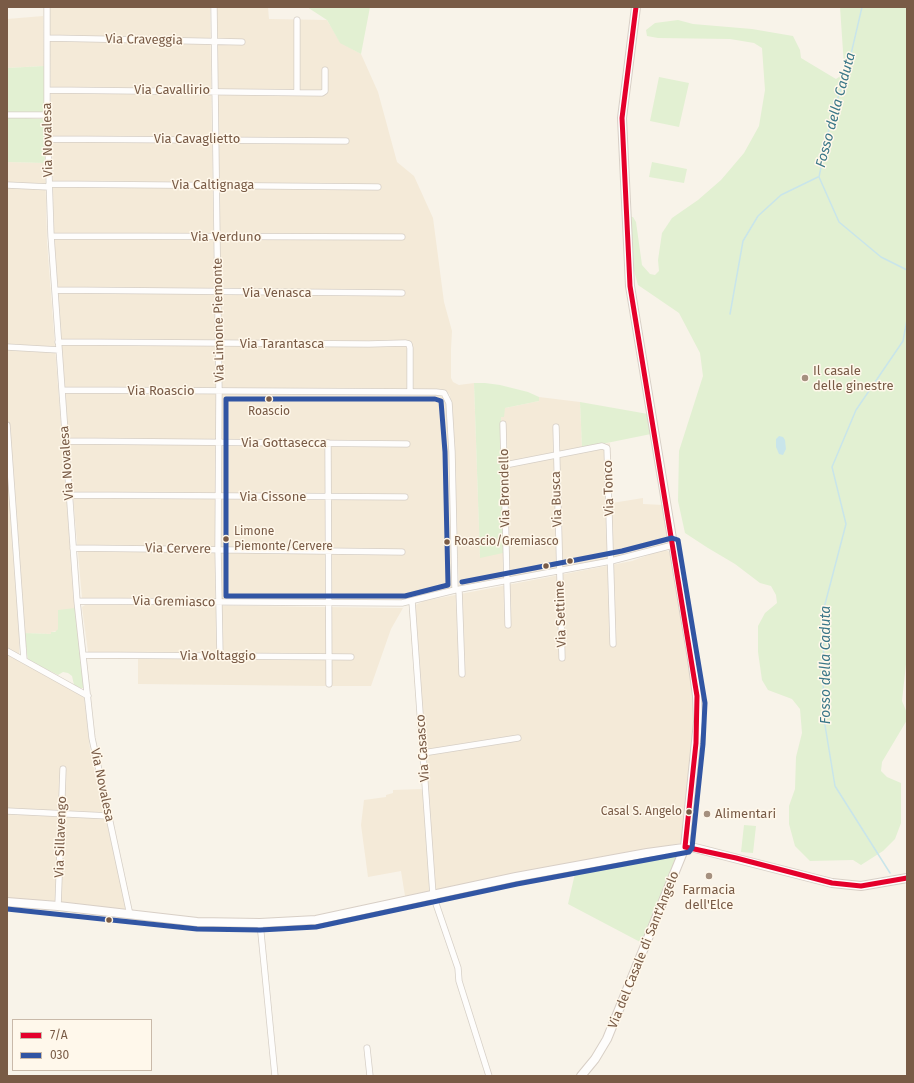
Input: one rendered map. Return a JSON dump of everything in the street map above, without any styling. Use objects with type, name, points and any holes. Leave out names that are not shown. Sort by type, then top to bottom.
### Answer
[{"type":"main road","name":"Via del Casale di Sant'Angelo","points":[[581,1076],[602,1049],[610,1034],[685,847],[698,710],[692,659],[630,286],[622,118],[636,7]]},
{"type":"main road","points":[[7,902],[58,906],[197,922],[260,923],[329,918],[433,894],[532,874],[685,847],[691,847],[729,856],[832,884],[861,886],[907,878]]},
{"type":"street","name":"Via Novalesa","points":[[47,7],[47,115],[51,236],[77,601],[92,738],[130,915]]},
{"type":"street","name":"Via Limone Piemonte","points":[[214,7],[215,139],[218,236],[218,603],[220,656]]},
{"type":"street","points":[[297,20],[297,92]]},
{"type":"street","name":"Via Craveggia","points":[[47,38],[242,42]]},
{"type":"street","name":"Via Cavallirio","points":[[47,90],[322,93],[325,91],[325,70]]},
{"type":"street","points":[[7,115],[47,115]]},
{"type":"street","name":"Via Cavaglietto","points":[[48,139],[346,141]]},
{"type":"street","name":"Via Caltignaga","points":[[7,185],[378,187]]},
{"type":"street","name":"Via Verduno","points":[[51,236],[402,237]]},
{"type":"street","name":"Via Venasca","points":[[55,290],[402,293]]},
{"type":"street","name":"Via Tarantasca","points":[[58,342],[218,344],[406,343],[410,348],[410,391]]},
{"type":"street","points":[[7,347],[59,350]]},
{"type":"street","name":"Via Roascio","points":[[62,390],[219,392],[410,391],[440,392],[446,395],[449,401],[453,458],[457,590],[462,674]]},
{"type":"street","name":"Via Brondello","points":[[503,424],[508,625]]},
{"type":"street","points":[[7,425],[24,660]]},
{"type":"street","name":"Via Busca","points":[[556,427],[559,571]]},
{"type":"street","name":"Via Gottasecca","points":[[65,441],[407,444]]},
{"type":"street","points":[[328,443],[328,684]]},
{"type":"street","name":"Via Tonco","points":[[505,465],[602,446],[607,448],[611,561]]},
{"type":"street","name":"Via Cissone","points":[[70,495],[405,497]]},
{"type":"street","name":"Via Gremiasco","points":[[77,601],[328,604],[400,603],[457,590],[507,582],[611,561],[673,545]]},
{"type":"street","name":"Via Cervere","points":[[73,548],[402,552]]},
{"type":"street","points":[[611,561],[613,644]]},
{"type":"street","name":"Via Settime","points":[[559,571],[562,658]]},
{"type":"street","name":"Via Casasco","points":[[412,601],[433,894],[458,968],[460,980],[490,1076]]},
{"type":"street","points":[[7,651],[88,696]]},
{"type":"street","name":"Via Voltaggio","points":[[84,655],[351,657]]},
{"type":"street","points":[[423,753],[518,738]]},
{"type":"street","name":"Via Sillavengo","points":[[58,906],[63,769]]},
{"type":"street","points":[[7,811],[109,816]]},
{"type":"street","points":[[260,923],[275,1076]]},
{"type":"street","points":[[367,1048],[370,1076]]},
{"type":"shaded area","points":[[49,7],[210,7],[216,395],[215,599],[82,598],[64,396],[54,239]]},
{"type":"shaded area","points":[[217,7],[268,7],[269,19],[327,20],[340,42],[361,54],[378,92],[397,162],[414,176],[433,218],[444,302],[452,331],[451,378],[453,382],[459,385],[474,383],[480,557],[502,484],[501,417],[505,408],[539,401],[539,397],[580,402],[582,447],[610,443],[612,503],[643,498],[643,504],[663,505],[668,538],[665,543],[608,559],[459,586],[450,395],[446,391],[429,389],[221,388]]},
{"type":"shaded area","points":[[43,16],[44,66],[7,68],[7,19]]},
{"type":"shaded area","points":[[7,162],[45,163],[47,242],[75,608],[57,631],[51,632],[51,634],[19,633],[19,655],[7,649]]},
{"type":"shaded area","points":[[221,394],[435,394],[445,398],[449,442],[451,587],[449,589],[410,597],[408,601],[222,599]]},
{"type":"shaded area","points":[[662,550],[668,551],[671,555],[694,692],[693,737],[681,843],[405,896],[401,871],[368,877],[361,825],[364,800],[386,797],[386,795],[393,793],[393,790],[423,789],[409,608],[424,601],[632,561]]},
{"type":"shaded area","points":[[85,605],[403,608],[391,629],[371,686],[325,686],[138,684],[138,659],[89,659],[82,607]]},
{"type":"shaded area","points":[[7,654],[84,697],[90,749],[127,911],[54,901],[7,899]]},
{"type":"green space","points":[[307,7],[370,7],[361,54],[340,43],[327,20]]},
{"type":"green space","points":[[840,7],[907,7],[907,655],[902,701],[907,713],[907,720],[882,762],[881,771],[887,777],[901,783],[901,823],[895,839],[883,851],[861,865],[853,860],[810,861],[795,846],[789,824],[789,806],[795,789],[796,757],[802,733],[800,709],[792,699],[768,690],[762,680],[758,652],[758,626],[765,613],[777,603],[776,595],[771,586],[760,583],[735,564],[685,533],[678,501],[679,451],[703,376],[700,353],[679,313],[638,285],[633,267],[630,217],[633,217],[636,222],[642,265],[650,274],[655,275],[659,271],[658,260],[662,233],[672,218],[698,200],[721,180],[744,153],[759,126],[765,90],[762,48],[754,43],[730,39],[658,38],[647,36],[646,30],[655,23],[678,20],[693,24],[752,29],[793,36],[800,50],[801,58],[836,79],[842,75],[844,66]]},
{"type":"green space","points":[[44,66],[44,113],[7,112],[7,68]]},
{"type":"green space","points":[[659,77],[689,83],[679,127],[650,121]]},
{"type":"green space","points":[[7,117],[44,119],[45,163],[7,162]]},
{"type":"green space","points":[[652,162],[687,169],[684,183],[649,177]]},
{"type":"green space","points":[[474,383],[500,385],[528,392],[539,397],[539,401],[505,408],[504,417],[501,417],[503,553],[480,558]]},
{"type":"green space","points":[[580,402],[648,414],[651,434],[582,448]]},
{"type":"green space","points":[[75,608],[84,688],[74,685],[72,676],[68,673],[63,672],[58,675],[28,660],[24,633],[51,634],[51,632],[55,632],[58,629],[58,610]]},
{"type":"green space","points":[[744,825],[756,826],[753,853],[741,852]]},
{"type":"green space","points":[[672,851],[678,853],[678,855],[642,943],[568,904],[576,869]]},
{"type":"water","points":[[779,436],[783,437],[785,440],[786,449],[783,455],[779,454],[776,447],[776,439]]},
{"type":"waterway","name":"Fosso della Caduta","points":[[862,7],[848,67],[831,119],[819,177],[839,222],[881,257],[907,270]]},
{"type":"waterway","points":[[730,314],[743,241],[758,216],[781,195],[818,177]]},
{"type":"waterway","name":"Fosso della Caduta","points":[[890,873],[835,786],[823,713],[824,608],[846,524],[832,467],[856,410],[903,341],[907,320]]},
{"type":"transit line","name":"7/A","points":[[636,7],[622,118],[630,286],[697,696],[696,743],[685,847]]},
{"type":"transit line","name":"030","points":[[226,399],[435,399],[441,401],[445,452],[448,585],[405,596],[226,596],[226,399]]},
{"type":"transit line","name":"030","points":[[7,909],[197,929],[260,930],[316,927],[517,884],[689,852],[692,848],[703,744],[705,703],[678,540],[672,538],[622,551],[462,582]]},
{"type":"transit line","name":"7/A","points":[[685,847],[736,858],[832,883],[861,886],[907,878]]},
{"type":"place","name":"Il casale delle ginestre","points":[[805,378]]},
{"type":"place","name":"Roascio","points":[[269,399]]},
{"type":"place","name":"Limone Piemonte/Cervere","points":[[226,539]]},
{"type":"place","name":"Roascio/Gremiasco","points":[[447,542]]},
{"type":"place","name":"Casal S. Angelo","points":[[689,812]]},
{"type":"place","name":"Alimentari","points":[[707,814]]},
{"type":"place","name":"Farmacia dell'Elce","points":[[709,876]]}]
